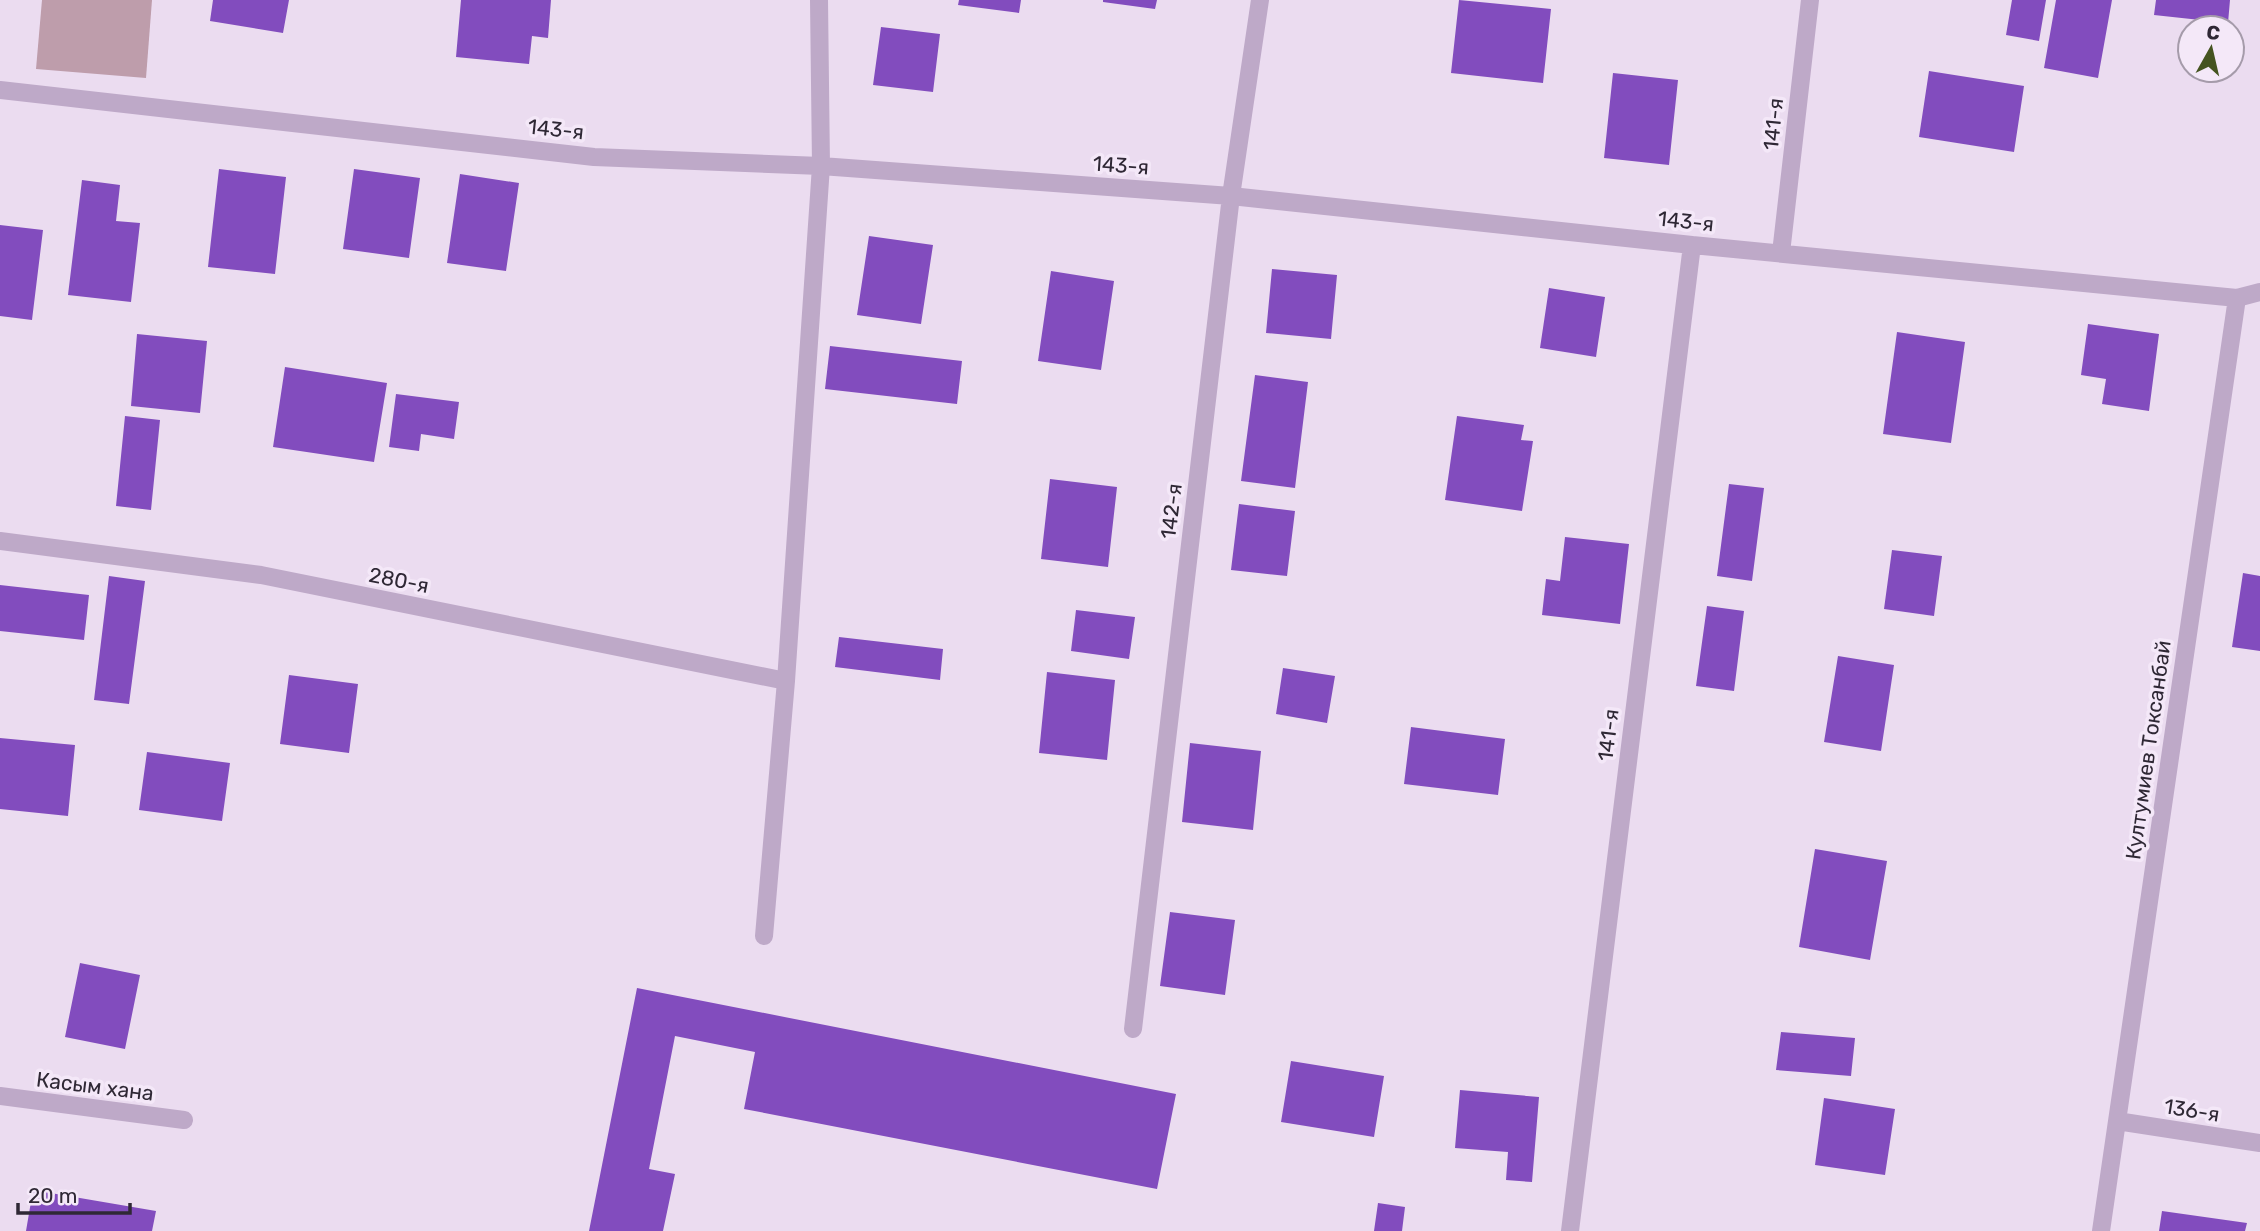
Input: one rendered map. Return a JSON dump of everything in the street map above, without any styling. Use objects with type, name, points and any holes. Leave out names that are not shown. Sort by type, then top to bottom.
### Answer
[{"type":"street","points":[[764,936],[786,681],[821,166],[819,0]]},
{"type":"street","name":"142-я","points":[[1133,1029],[1231,196],[1260,0]]},
{"type":"street","name":"141-я","points":[[1781,253],[1810,0]]},
{"type":"street","name":"143-я","points":[[0,90],[594,157],[821,166],[1231,196],[1692,245],[2238,298]]},
{"type":"street","name":"141-я","points":[[1570,1231],[1692,245]]},
{"type":"street","points":[[2238,298],[2260,292]]},
{"type":"street","name":"Култумиев Токсанбай","points":[[2101,1231],[2238,298]]},
{"type":"street","name":"280-я","points":[[0,541],[261,575],[786,681]]},
{"type":"street","name":"Касым хана","points":[[0,1097],[184,1120]]},
{"type":"street","name":"136-я","points":[[2117,1121],[2260,1143]]},
{"type":"shaded area","points":[[42,0],[152,0],[146,78],[36,69]]},
{"type":"building","points":[[213,0],[289,0],[283,33],[210,21]]},
{"type":"building","points":[[461,0],[551,0],[548,38],[532,36],[529,64],[456,57]]},
{"type":"building","points":[[959,0],[1021,0],[1019,13],[958,5]]},
{"type":"building","points":[[1103,0],[1157,0],[1155,9]]},
{"type":"building","points":[[1459,0],[1551,9],[1543,83],[1451,73]]},
{"type":"building","points":[[2012,0],[2046,0],[2039,41],[2006,35]]},
{"type":"building","points":[[2056,0],[2112,0],[2098,78],[2044,68]]},
{"type":"building","points":[[2156,0],[2230,0],[2229,14],[2176,14],[2176,17],[2154,15]]},
{"type":"building","points":[[881,27],[940,34],[933,92],[873,85]]},
{"type":"building","points":[[1929,71],[2024,86],[2014,152],[1919,137]]},
{"type":"building","points":[[1613,73],[1678,80],[1669,165],[1604,158]]},
{"type":"building","points":[[219,169],[286,177],[275,274],[208,267]]},
{"type":"building","points":[[354,169],[420,178],[409,258],[343,249]]},
{"type":"building","points":[[460,174],[519,183],[506,271],[447,263]]},
{"type":"building","points":[[82,180],[120,185],[116,221],[140,223],[131,302],[68,295]]},
{"type":"building","points":[[0,225],[43,230],[32,320],[0,316]]},
{"type":"building","points":[[869,236],[933,245],[921,324],[857,315]]},
{"type":"building","points":[[1272,269],[1337,275],[1331,339],[1266,333]]},
{"type":"building","points":[[1051,271],[1114,281],[1101,370],[1038,361]]},
{"type":"building","points":[[1549,288],[1605,297],[1596,357],[1540,348]]},
{"type":"building","points":[[2088,324],[2159,334],[2149,411],[2102,404],[2106,379],[2081,375]]},
{"type":"building","points":[[1897,332],[1965,342],[1951,443],[1883,434]]},
{"type":"building","points":[[137,334],[207,341],[200,413],[131,406]]},
{"type":"building","points":[[830,346],[962,361],[957,404],[825,389]]},
{"type":"building","points":[[285,367],[387,383],[374,462],[273,447]]},
{"type":"building","points":[[1255,375],[1308,382],[1295,488],[1241,481]]},
{"type":"building","points":[[396,394],[459,402],[454,439],[421,434],[419,451],[389,447]]},
{"type":"building","points":[[125,416],[160,420],[151,510],[116,506]]},
{"type":"building","points":[[1457,416],[1524,425],[1521,440],[1533,441],[1522,511],[1445,500]]},
{"type":"building","points":[[1050,479],[1117,487],[1108,567],[1041,559]]},
{"type":"building","points":[[1729,484],[1764,488],[1752,581],[1717,576]]},
{"type":"building","points":[[1239,504],[1295,511],[1287,576],[1231,570]]},
{"type":"building","points":[[1565,537],[1629,544],[1620,624],[1542,615],[1546,579],[1560,581]]},
{"type":"building","points":[[1892,550],[1942,556],[1934,616],[1884,609]]},
{"type":"building","points":[[2243,573],[2260,576],[2260,651],[2232,647]]},
{"type":"building","points":[[109,576],[145,581],[129,704],[94,700]]},
{"type":"building","points":[[0,585],[89,595],[84,640],[0,631]]},
{"type":"building","points":[[1707,606],[1744,611],[1734,691],[1696,686]]},
{"type":"building","points":[[1076,610],[1135,617],[1129,659],[1071,651]]},
{"type":"building","points":[[839,637],[943,649],[940,680],[835,667]]},
{"type":"building","points":[[1838,656],[1894,665],[1881,751],[1824,742]]},
{"type":"building","points":[[1283,668],[1335,676],[1327,723],[1276,714]]},
{"type":"building","points":[[1047,672],[1115,680],[1107,760],[1039,753]]},
{"type":"building","points":[[289,675],[358,684],[349,753],[280,744]]},
{"type":"building","points":[[1411,727],[1505,739],[1498,795],[1404,784]]},
{"type":"building","points":[[0,738],[75,745],[68,816],[0,809]]},
{"type":"building","points":[[1190,743],[1261,751],[1253,830],[1182,822]]},
{"type":"building","points":[[147,752],[230,763],[222,821],[139,810]]},
{"type":"building","points":[[1815,849],[1887,861],[1870,960],[1799,947]]},
{"type":"building","points":[[1170,912],[1235,920],[1225,995],[1160,986]]},
{"type":"building","points":[[80,963],[140,975],[125,1049],[65,1037]]},
{"type":"building","points":[[637,988],[1176,1094],[1157,1189],[744,1109],[755,1052],[675,1036],[649,1169],[675,1174],[663,1231],[589,1231]]},
{"type":"building","points":[[1781,1032],[1855,1038],[1851,1076],[1776,1070]]},
{"type":"building","points":[[1291,1061],[1384,1076],[1374,1137],[1281,1122]]},
{"type":"building","points":[[1460,1090],[1539,1097],[1532,1182],[1506,1180],[1508,1152],[1455,1148]]},
{"type":"building","points":[[1824,1098],[1895,1109],[1885,1175],[1815,1165]]},
{"type":"building","points":[[33,1190],[156,1211],[152,1231],[26,1231]]},
{"type":"building","points":[[1378,1203],[1405,1207],[1402,1231],[1374,1231]]},
{"type":"building","points":[[2162,1211],[2247,1223],[2245,1231],[2159,1231]]}]
